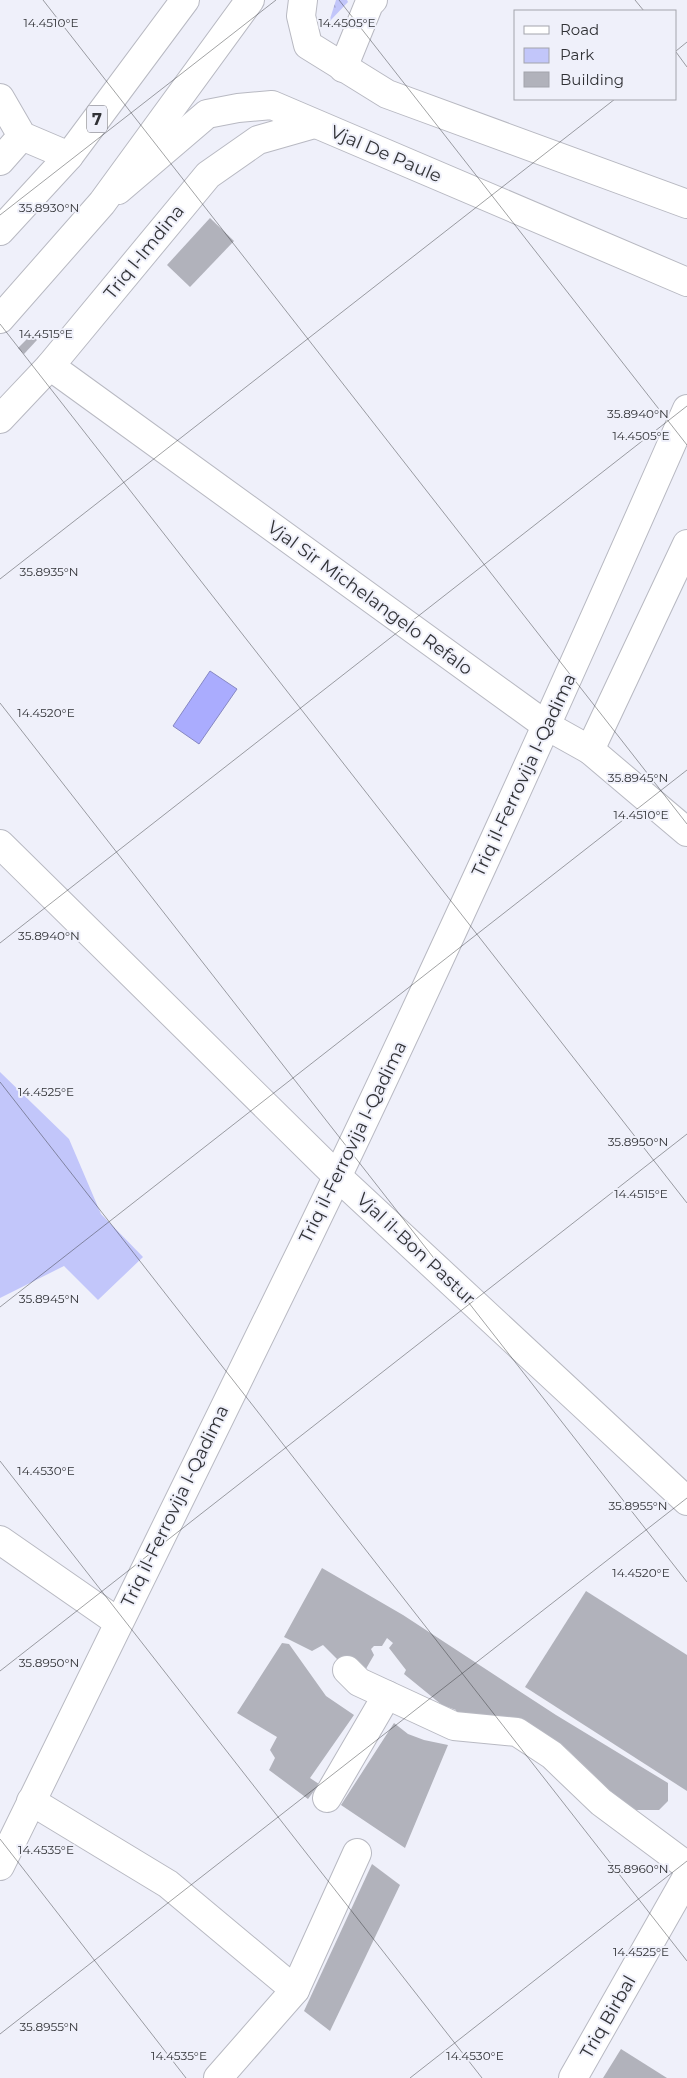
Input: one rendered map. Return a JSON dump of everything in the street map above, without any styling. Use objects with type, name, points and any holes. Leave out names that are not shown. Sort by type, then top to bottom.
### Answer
[{"type":"main road","name":"7","points":[[0,231],[69,156],[185,0]]},
{"type":"main road","points":[[0,320],[102,204],[250,0]]},
{"type":"main road","points":[[303,0],[301,16],[308,44],[343,68],[387,94],[687,204]]},
{"type":"main road","points":[[343,68],[372,0]]},
{"type":"main road","points":[[0,98],[22,136],[69,156]]},
{"type":"main road","name":"Vjal De Paule","points":[[102,204],[208,114],[238,108],[272,105],[687,282]]},
{"type":"main road","name":"Triq l-Imdina","points":[[0,419],[50,366],[208,175],[258,140],[314,124]]},
{"type":"main road","points":[[0,162],[22,136]]},
{"type":"main road","name":"Vjal Sir Michelangelo Refalo","points":[[50,366],[547,726],[590,750],[687,832]]},
{"type":"main road","name":"Triq il-Ferrovija l-Qadima","points":[[0,1866],[337,1176],[547,726],[687,409]]},
{"type":"main road","points":[[590,750],[687,544]]},
{"type":"main road","name":"Vjal il-Bon Pastur","points":[[0,844],[337,1176],[687,1502]]},
{"type":"main road","points":[[0,1540],[118,1622]]},
{"type":"main road","points":[[348,1670],[359,1682],[454,1726],[517,1732],[552,1755],[601,1802],[687,1866]]},
{"type":"main road","points":[[327,1798],[387,1696]]},
{"type":"main road","points":[[32,1801],[168,1884],[295,1990]]},
{"type":"main road","points":[[218,2078],[295,1990],[357,1853]]},
{"type":"main road","name":"Triq Birbal","points":[[573,2078],[687,1877]]},
{"type":"green space","points":[[336,0],[347,0],[348,2],[329,22]]},
{"type":"green space","points":[[0,1072],[69,1139],[101,1214],[143,1257],[98,1300],[64,1266],[0,1298]]},
{"type":"shaded area","points":[[210,671],[237,689],[199,744],[173,726]]},
{"type":"building","points":[[210,218],[234,241],[190,287],[167,265]]},
{"type":"building","points":[[31,335],[37,340],[24,354],[18,348]]},
{"type":"building","points":[[322,1568],[403,1615],[556,1715],[668,1783],[668,1801],[659,1810],[635,1810],[615,1796],[568,1750],[539,1736],[456,1718],[456,1710],[442,1705],[404,1674],[406,1670],[389,1648],[393,1643],[387,1638],[382,1646],[374,1646],[371,1649],[374,1655],[363,1674],[344,1666],[323,1645],[312,1651],[284,1637]]},
{"type":"building","points":[[586,1591],[687,1655],[687,1791],[525,1687]]},
{"type":"building","points":[[282,1643],[289,1644],[326,1696],[354,1715],[310,1778],[319,1784],[308,1799],[269,1770],[275,1758],[270,1750],[277,1737],[237,1713]]},
{"type":"building","points":[[394,1723],[408,1734],[424,1740],[448,1745],[405,1848],[341,1805]]},
{"type":"building","points":[[372,1864],[400,1885],[330,2031],[304,2011]]},
{"type":"building","points":[[621,2049],[667,2078],[603,2078]]}]
